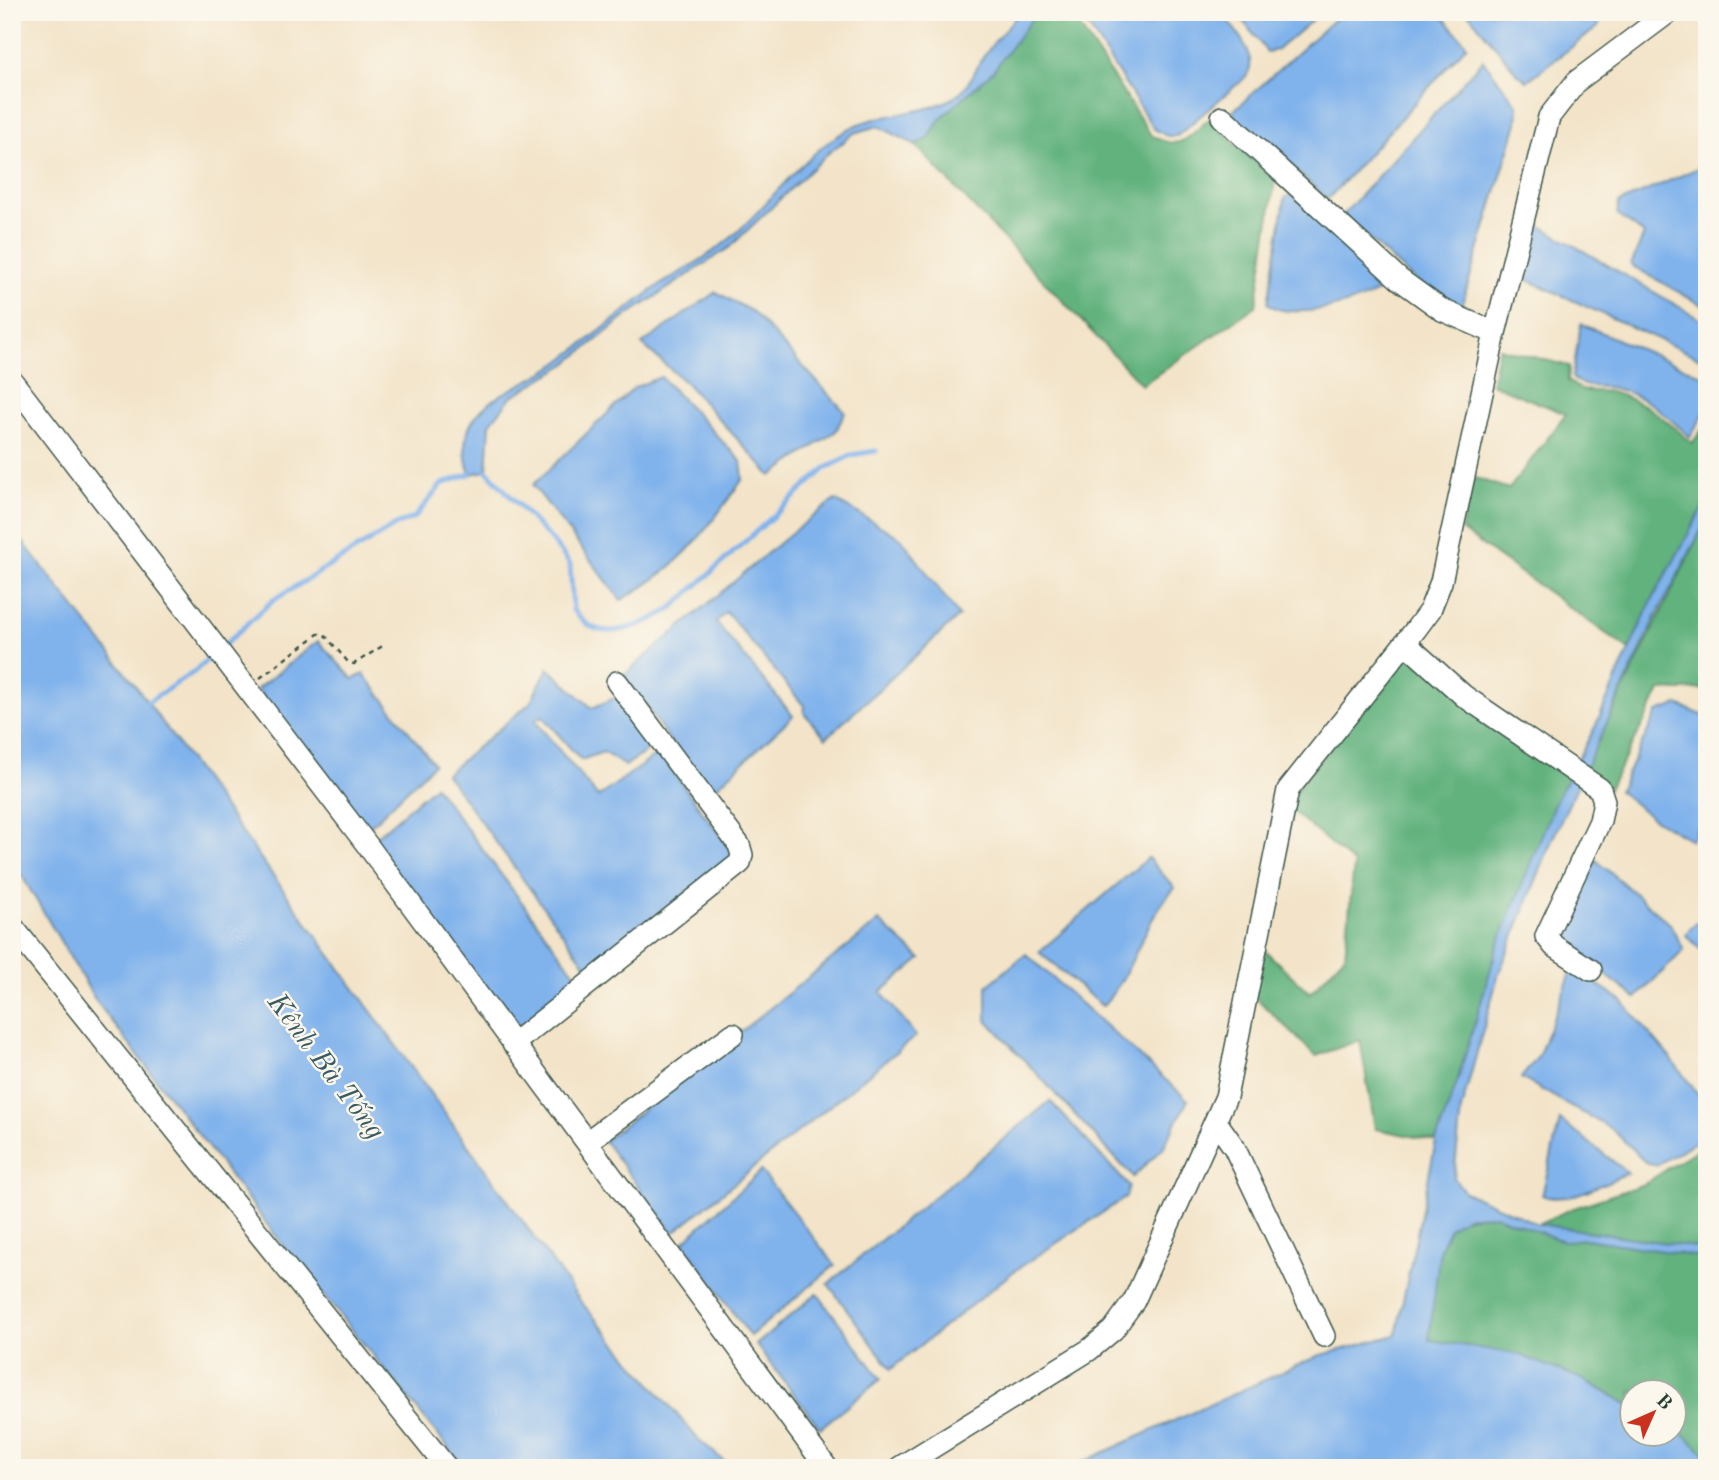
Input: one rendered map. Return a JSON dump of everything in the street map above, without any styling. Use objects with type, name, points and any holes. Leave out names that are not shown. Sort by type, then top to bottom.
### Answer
[{"type":"street","points":[[899,1468],[1089,1350],[1124,1318],[1217,1122],[1226,1097],[1288,790],[1430,610],[1449,556],[1495,333],[1544,130],[1552,111],[1577,81],[1669,12]]},
{"type":"street","points":[[1222,117],[1399,279],[1457,319],[1495,333]]},
{"type":"street","points":[[12,380],[368,846],[827,1468]]},
{"type":"street","points":[[1405,643],[1464,696],[1600,789],[1604,801],[1600,821],[1546,936],[1555,946],[1591,970]]},
{"type":"street","points":[[513,1044],[740,863],[742,855],[739,845],[617,681]]},
{"type":"street","points":[[12,926],[447,1468]]},
{"type":"street","points":[[588,1141],[733,1034]]},
{"type":"street","points":[[1217,1122],[1234,1147],[1324,1336]]},
{"type":"path","points":[[240,681],[318,634],[324,634],[348,662],[354,664],[384,645]]},
{"type":"green space","points":[[1037,12],[1070,12],[1151,135],[1161,140],[1177,142],[1189,137],[1209,119],[1275,180],[1256,306],[1142,385],[914,144],[928,139],[940,119],[993,71]]},
{"type":"green space","points":[[1499,348],[1569,366],[1568,381],[1587,391],[1607,391],[1647,407],[1692,443],[1707,423],[1707,500],[1649,606],[1629,650],[1461,530],[1473,477],[1509,489],[1566,414],[1491,384]]},
{"type":"green space","points":[[1707,519],[1707,692],[1701,689],[1660,691],[1609,789],[1585,768]]},
{"type":"green space","points":[[1406,651],[1570,775],[1497,948],[1457,1083],[1436,1141],[1375,1129],[1360,1040],[1316,1056],[1252,994],[1261,947],[1310,993],[1345,955],[1354,864],[1289,808],[1294,793]]},
{"type":"green space","points":[[1707,1143],[1707,1249],[1538,1224],[1571,1209],[1644,1184]]},
{"type":"green space","points":[[1495,1215],[1563,1241],[1587,1239],[1707,1258],[1707,1456],[1688,1438],[1688,1378],[1618,1378],[1618,1399],[1582,1379],[1429,1340],[1434,1282],[1444,1238],[1454,1224],[1471,1217]]},
{"type":"water","points":[[1020,12],[1037,12],[993,71],[940,119],[928,139],[914,144],[878,126],[854,133],[826,155],[730,247],[628,315],[565,365],[511,397],[490,424],[487,471],[470,474],[465,450],[466,436],[472,422],[485,407],[552,367],[654,289],[724,244],[814,154],[845,131],[871,120],[938,105],[957,95],[990,48]]},
{"type":"water","points":[[1079,12],[1222,12],[1247,50],[1250,58],[1248,75],[1177,136],[1167,136],[1154,129]]},
{"type":"water","points":[[1236,12],[1322,12],[1277,50],[1267,52]]},
{"type":"water","points":[[1342,12],[1439,12],[1467,45],[1328,199],[1231,113]]},
{"type":"water","points":[[1467,12],[1599,12],[1602,18],[1598,27],[1527,81],[1518,74]]},
{"type":"water","points":[[1483,60],[1518,106],[1517,123],[1461,307],[1452,307],[1405,272],[1343,215]]},
{"type":"water","points":[[1707,164],[1707,308],[1631,265],[1644,234],[1617,214],[1619,203]]},
{"type":"water","points":[[1291,194],[1387,277],[1386,286],[1362,299],[1309,311],[1278,309],[1268,303],[1285,198]]},
{"type":"water","points":[[1532,221],[1707,323],[1706,361],[1519,276]]},
{"type":"water","points":[[716,292],[753,312],[845,412],[836,431],[771,476],[686,383],[642,344]]},
{"type":"water","points":[[1581,324],[1706,377],[1707,409],[1690,437],[1655,407],[1636,396],[1613,388],[1588,386],[1572,378]]},
{"type":"water","points":[[661,377],[741,461],[743,479],[703,532],[676,561],[642,588],[621,600],[533,485],[635,387]]},
{"type":"water","points":[[835,500],[901,538],[959,616],[826,738],[804,713],[805,707],[726,612],[716,622],[793,716],[708,795],[624,675],[790,534]]},
{"type":"water","points":[[1707,500],[1707,519],[1658,613],[1552,840],[1498,976],[1461,1110],[1454,1178],[1465,1192],[1538,1224],[1707,1249],[1707,1258],[1587,1239],[1563,1241],[1495,1215],[1469,1216],[1450,1227],[1440,1248],[1429,1340],[1517,1354],[1582,1379],[1618,1399],[1618,1448],[1688,1448],[1688,1438],[1707,1456],[1707,1468],[1069,1468],[1318,1356],[1396,1335],[1436,1141],[1457,1083],[1497,948],[1555,802],[1595,727],[1649,606]]},
{"type":"water","name":"Kênh Bà Tống","points":[[12,528],[136,686],[581,1302],[697,1438],[732,1468],[465,1468],[289,1253],[96,1001],[12,859]]},
{"type":"water","points":[[318,641],[353,679],[364,674],[434,764],[366,830],[257,689]]},
{"type":"water","points":[[548,668],[592,708],[617,697],[654,746],[625,766],[603,752],[581,760],[542,716],[535,721],[598,797],[659,753],[733,853],[729,867],[591,972],[446,774],[530,703]]},
{"type":"water","points":[[1678,705],[1707,717],[1707,812],[1691,840],[1652,818],[1619,791],[1657,712]]},
{"type":"water","points":[[435,786],[580,980],[513,1032],[372,840]]},
{"type":"water","points":[[1148,858],[1175,888],[1154,916],[1123,978],[1102,1006],[1039,952]]},
{"type":"water","points":[[1596,860],[1670,924],[1684,950],[1636,998],[1559,939]]},
{"type":"water","points":[[1707,912],[1707,956],[1685,934]]},
{"type":"water","points":[[879,921],[921,959],[881,992],[916,1036],[673,1233],[604,1141]]},
{"type":"water","points":[[1026,954],[1188,1100],[1163,1148],[1133,1177],[987,1020],[987,986]]},
{"type":"water","points":[[1573,968],[1621,1000],[1707,1106],[1707,1135],[1657,1165],[1647,1164],[1613,1130],[1521,1078],[1538,1057]]},
{"type":"water","points":[[1050,1101],[1129,1186],[1126,1197],[1013,1272],[891,1369],[828,1284]]},
{"type":"water","points":[[1560,1120],[1628,1173],[1574,1195],[1552,1198],[1542,1195]]},
{"type":"water","points":[[761,1171],[835,1265],[750,1336],[683,1242]]},
{"type":"water","points":[[817,1293],[881,1379],[820,1428],[756,1345]]},
{"type":"waterway","points":[[487,471],[570,564],[573,610],[590,626],[610,631],[632,627],[671,609],[825,469],[851,455],[876,451]]},
{"type":"waterway","points":[[221,648],[272,601],[396,525],[415,517],[442,484],[470,474]]},
{"type":"waterway","points":[[142,706],[194,672],[213,654]]}]
